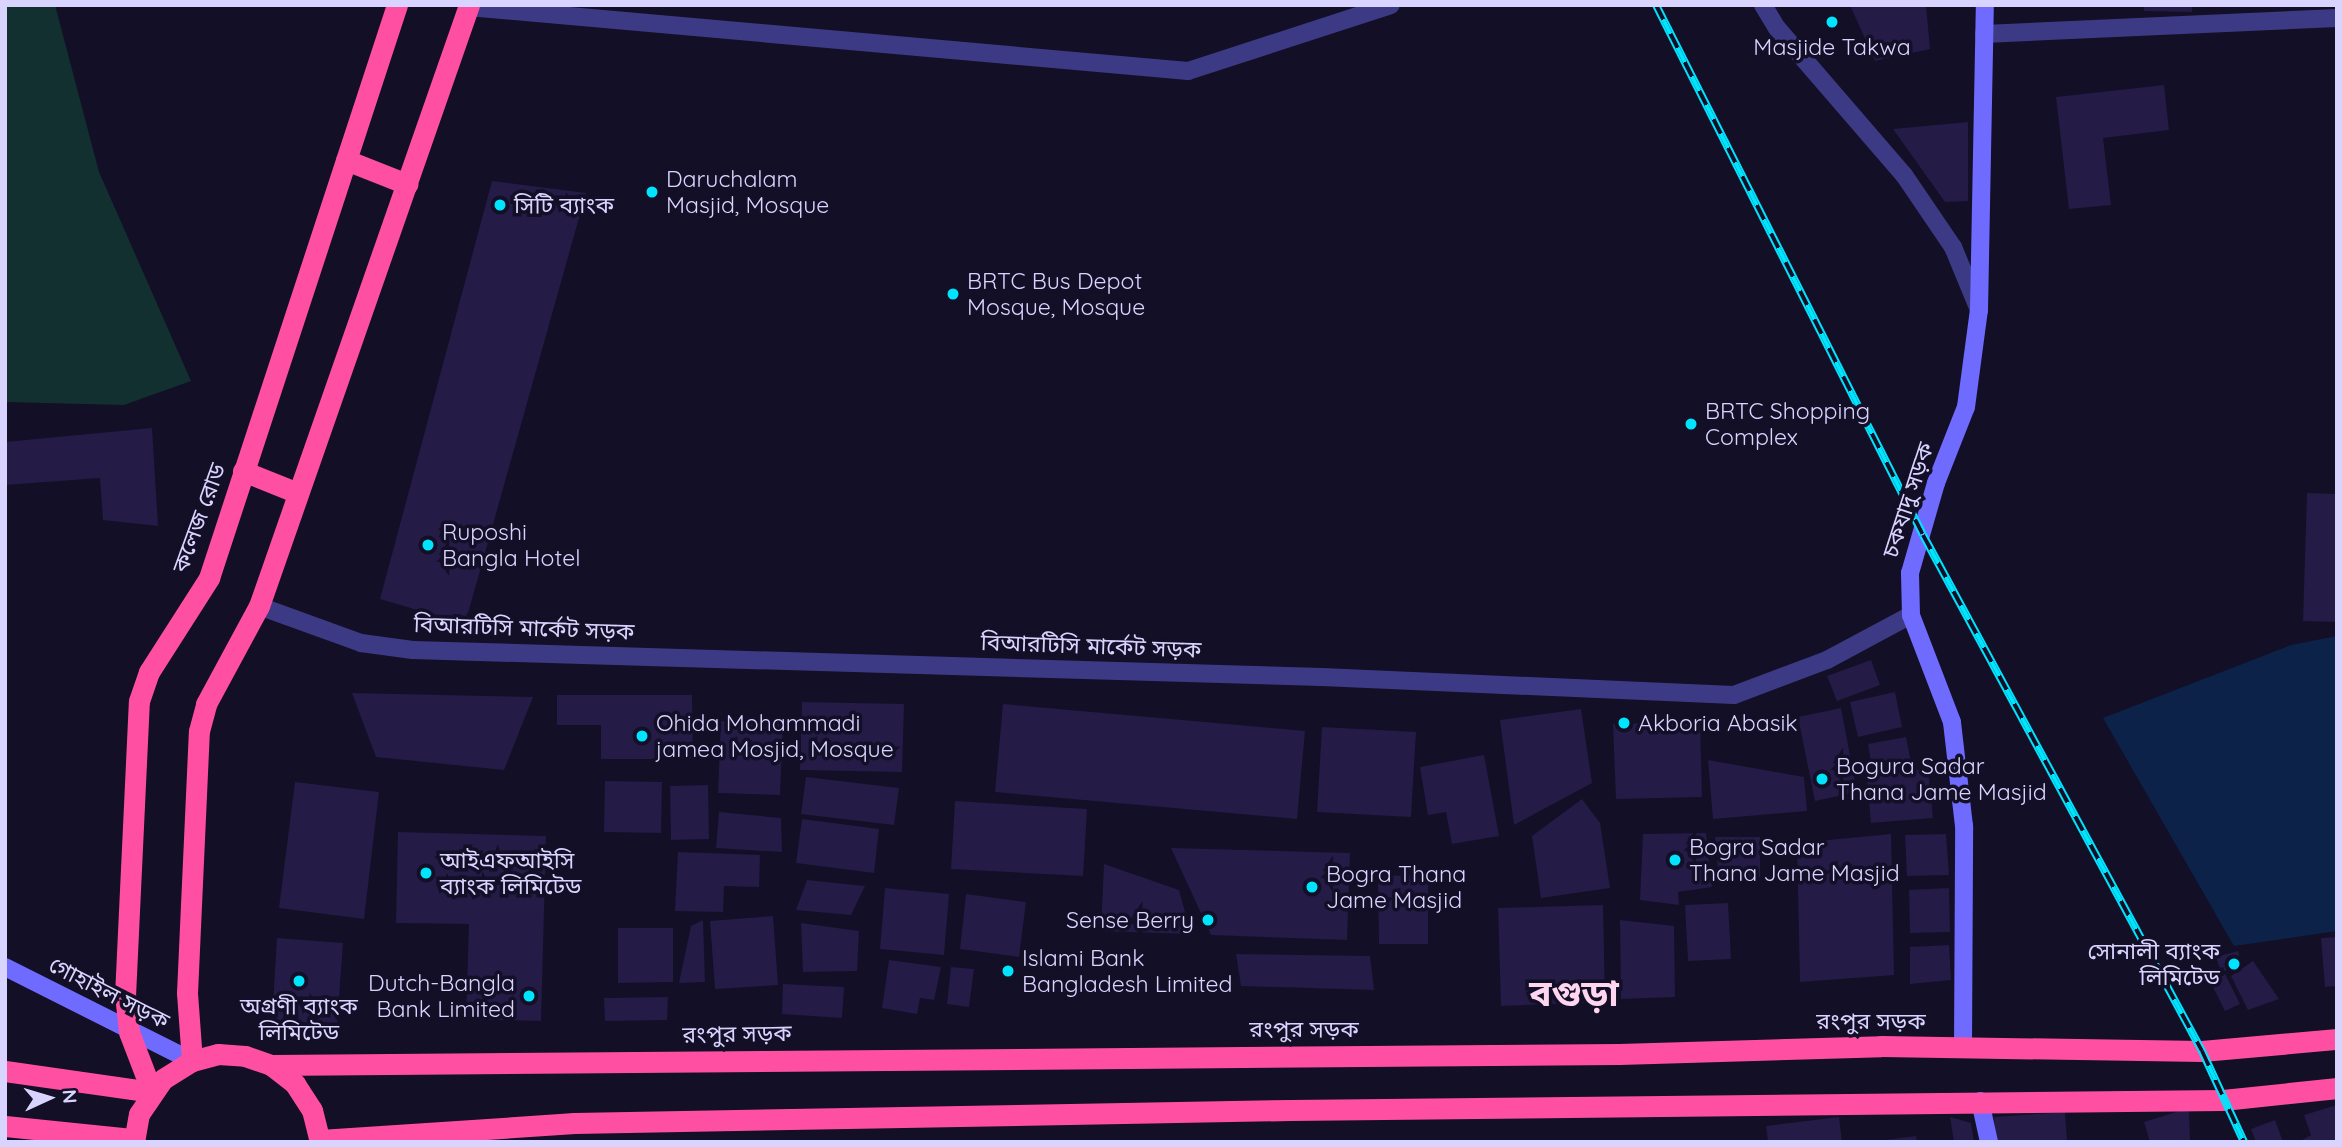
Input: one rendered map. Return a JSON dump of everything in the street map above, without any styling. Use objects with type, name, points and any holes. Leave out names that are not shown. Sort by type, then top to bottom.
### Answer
[{"type":"highway","name":"কলেজ রোড","points":[[152,1092],[129,1032],[125,996],[128,854],[139,701],[149,672],[209,578],[397,5]]},
{"type":"highway","points":[[192,1061],[187,993],[199,731],[206,704],[259,606],[468,6]]},
{"type":"highway","points":[[346,160],[407,184]]},
{"type":"highway","points":[[243,471],[298,493]]},
{"type":"highway","name":"রংপুর সড়ক","points":[[271,1065],[1963,1047],[2202,1051],[2337,1039]]},
{"type":"highway","points":[[5,1126],[134,1140],[139,1114],[152,1092],[192,1061],[218,1054],[245,1056],[271,1065],[295,1084],[312,1110],[320,1141],[588,1123],[1980,1101],[2223,1100],[2337,1087]]},
{"type":"highway","points":[[5,1071],[152,1092]]},
{"type":"street","points":[[468,6],[1188,71],[1391,5]]},
{"type":"street","points":[[1763,5],[1777,28],[1904,175],[1952,247],[1979,310]]},
{"type":"street","name":"চকযাদু সড়ক","points":[[1963,1047],[1963,813],[1952,722],[1911,615],[1910,573],[1936,483],[1966,407],[1979,310],[1985,5]]},
{"type":"street","points":[[1984,34],[2337,18]]},
{"type":"street","name":"বিআরটিসি মার্কেট সড়ক","points":[[259,606],[361,643],[413,650],[1308,677],[1734,695],[1827,660],[1911,615]]},
{"type":"street","name":"গোহাইল সড়ক","points":[[5,967],[129,1032],[192,1061]]},
{"type":"street","points":[[1980,1101],[1989,1142]]},
{"type":"green space","points":[[5,5],[55,5],[99,172],[191,381],[124,405],[5,402]]},
{"type":"water","points":[[2337,636],[2337,931],[2234,946],[2103,718],[2291,645]]},
{"type":"building","points":[[1850,5],[1926,5],[1930,49],[1875,61]]},
{"type":"building","points":[[2144,5],[2192,5],[2192,12],[2144,11]]},
{"type":"building","points":[[2164,85],[2169,130],[2103,138],[2111,205],[2069,209],[2056,97]]},
{"type":"building","points":[[1968,122],[1968,201],[1945,202],[1893,129]]},
{"type":"building","points":[[492,181],[586,193],[465,624],[380,599]]},
{"type":"building","points":[[152,428],[158,526],[103,520],[100,478],[5,485],[5,442]]},
{"type":"building","points":[[2307,493],[2337,494],[2337,622],[2303,621]]},
{"type":"building","points":[[1871,660],[1880,685],[1837,701],[1827,676]]},
{"type":"building","points":[[1895,692],[1902,727],[1858,737],[1850,702]]},
{"type":"building","points":[[352,693],[533,697],[504,770],[376,757]]},
{"type":"building","points":[[557,695],[692,695],[693,759],[601,759],[601,725],[557,725]]},
{"type":"building","points":[[802,702],[904,704],[902,772],[800,770]]},
{"type":"building","points":[[1003,704],[1305,731],[1297,819],[995,792]]},
{"type":"building","points":[[1841,708],[1857,792],[1815,801],[1798,717]]},
{"type":"building","points":[[1581,709],[1592,783],[1514,825],[1500,720]]},
{"type":"building","points":[[721,721],[783,723],[780,795],[718,793]]},
{"type":"building","points":[[1700,722],[1702,797],[1616,799],[1613,724]]},
{"type":"building","points":[[1322,727],[1416,732],[1411,817],[1317,812]]},
{"type":"building","points":[[1906,737],[1911,762],[1872,769],[1868,744]]},
{"type":"building","points":[[1484,755],[1499,836],[1452,844],[1446,812],[1428,815],[1420,767]]},
{"type":"building","points":[[1708,760],[1804,777],[1807,811],[1713,819]]},
{"type":"building","points":[[1928,768],[1933,818],[1871,823],[1867,778]]},
{"type":"building","points":[[806,777],[899,788],[894,825],[801,814]]},
{"type":"building","points":[[605,781],[662,782],[661,833],[604,832]]},
{"type":"building","points":[[295,782],[379,792],[364,919],[279,908]]},
{"type":"building","points":[[708,785],[709,839],[671,840],[670,786]]},
{"type":"building","points":[[1582,799],[1600,823],[1610,888],[1541,898],[1532,836]]},
{"type":"building","points":[[955,801],[1087,809],[1083,876],[951,869]]},
{"type":"building","points":[[719,812],[781,818],[782,852],[716,848]]},
{"type":"building","points":[[802,819],[879,829],[874,873],[796,863]]},
{"type":"building","points":[[398,832],[546,836],[541,1021],[466,1019],[469,924],[396,923]]},
{"type":"building","name":"Bogra Sadar Thana Jame Masjid","points":[[1706,833],[1712,887],[1678,892],[1679,905],[1640,900],[1643,834]]},
{"type":"building","points":[[1891,834],[1894,975],[1800,982],[1797,843]]},
{"type":"building","points":[[1946,834],[1949,875],[1907,876],[1905,835]]},
{"type":"building","points":[[1715,837],[1760,837],[1760,877],[1719,880]]},
{"type":"building","points":[[1171,848],[1350,853],[1347,940],[1211,935]]},
{"type":"building","points":[[678,852],[760,855],[759,887],[724,886],[723,912],[675,911]]},
{"type":"building","points":[[1104,864],[1179,890],[1191,934],[1101,931]]},
{"type":"building","points":[[1428,875],[1428,944],[1379,944],[1378,876]]},
{"type":"building","points":[[807,880],[865,886],[851,915],[796,910]]},
{"type":"building","points":[[885,888],[949,894],[944,955],[880,949]]},
{"type":"building","points":[[1949,888],[1950,932],[1910,933],[1909,890]]},
{"type":"building","points":[[966,894],[1026,902],[1019,957],[960,949]]},
{"type":"building","points":[[1728,903],[1731,959],[1688,961],[1685,905]]},
{"type":"building","points":[[1603,905],[1605,1002],[1501,1006],[1498,908]]},
{"type":"building","points":[[773,916],[778,985],[715,989],[710,921]]},
{"type":"building","points":[[703,920],[705,982],[679,983],[691,926]]},
{"type":"building","points":[[1620,920],[1674,926],[1675,997],[1621,999]]},
{"type":"building","points":[[801,923],[859,931],[857,971],[803,972]]},
{"type":"building","points":[[618,928],[673,928],[673,982],[618,983]]},
{"type":"building","points":[[2337,937],[2337,986],[2325,987],[2321,938]]},
{"type":"building","points":[[277,938],[343,943],[337,1025],[272,1021]]},
{"type":"building","points":[[1949,945],[1951,980],[1910,984],[1910,947]]},
{"type":"building","points":[[2238,951],[2242,966],[2221,972],[2216,957]]},
{"type":"building","points":[[1236,954],[1370,956],[1374,990],[1241,986]]},
{"type":"building","points":[[889,960],[941,967],[934,1000],[920,998],[917,1014],[882,1008]]},
{"type":"building","points":[[2253,961],[2279,999],[2248,1010],[2231,976]]},
{"type":"building","points":[[951,967],[974,969],[969,1007],[947,1004]]},
{"type":"building","points":[[2225,974],[2240,1004],[2225,1011],[2210,981]]},
{"type":"building","points":[[783,984],[844,987],[842,1018],[782,1014]]},
{"type":"building","points":[[668,997],[667,1020],[605,1021],[604,998]]},
{"type":"building","points":[[2337,1105],[2337,1142],[2299,1142],[2311,1135],[2304,1115]]},
{"type":"building","points":[[2189,1108],[2190,1142],[2150,1142],[2144,1122]]},
{"type":"building","points":[[2065,1112],[2067,1141],[1996,1142],[1994,1117]]},
{"type":"building","points":[[1839,1117],[1842,1142],[1768,1142],[1766,1126]]},
{"type":"building","points":[[1950,1117],[1971,1123],[1974,1142],[1954,1142]]},
{"type":"building","points":[[2275,1120],[2283,1142],[2256,1142],[2251,1129]]},
{"type":"building","points":[[1916,1136],[1917,1142],[1885,1142],[1885,1140]]},
{"type":"railway","points":[[1656,5],[1923,535],[2202,1051],[2244,1142]]},
{"type":"place","name":"Masjide Takwa","points":[[1832,22]]},
{"type":"place","name":"Daruchalam Masjid, Mosque","points":[[652,192]]},
{"type":"place","name":"সিটি ব্যাংক","points":[[500,205]]},
{"type":"place","name":"BRTC Bus Depot Mosque, Mosque","points":[[953,294]]},
{"type":"place","name":"BRTC Shopping Complex","points":[[1691,424]]},
{"type":"place","name":"Ruposhi Bangla Hotel","points":[[428,545]]},
{"type":"place","name":"Akboria Abasik","points":[[1624,723]]},
{"type":"place","name":"Ohida Mohammadi jamea Mosjid, Mosque","points":[[642,736]]},
{"type":"place","name":"Bogura Sadar Thana Jame Masjid","points":[[1822,779]]},
{"type":"place","name":"Bogra Sadar Thana Jame Masjid","points":[[1675,860]]},
{"type":"place","name":"আইএফআইসি ব্যাংক লিমিটেড","points":[[426,873]]},
{"type":"place","name":"Bogra Thana Jame Masjid","points":[[1312,887]]},
{"type":"place","name":"Sense Berry","points":[[1208,920]]},
{"type":"place","name":"সোনালী ব্যাংক লিমিটেড","points":[[2234,964]]},
{"type":"place","name":"Islami Bank Bangladesh Limited","points":[[1008,971]]},
{"type":"place","name":"অগ্রণী ব্যাংক লিমিটেড","points":[[299,981]]},
{"type":"place","name":"Dutch-Bangla Bank Limited","points":[[529,996]]},
{"type":"district","name":"বগুড়া","points":[[1574,992]]}]
